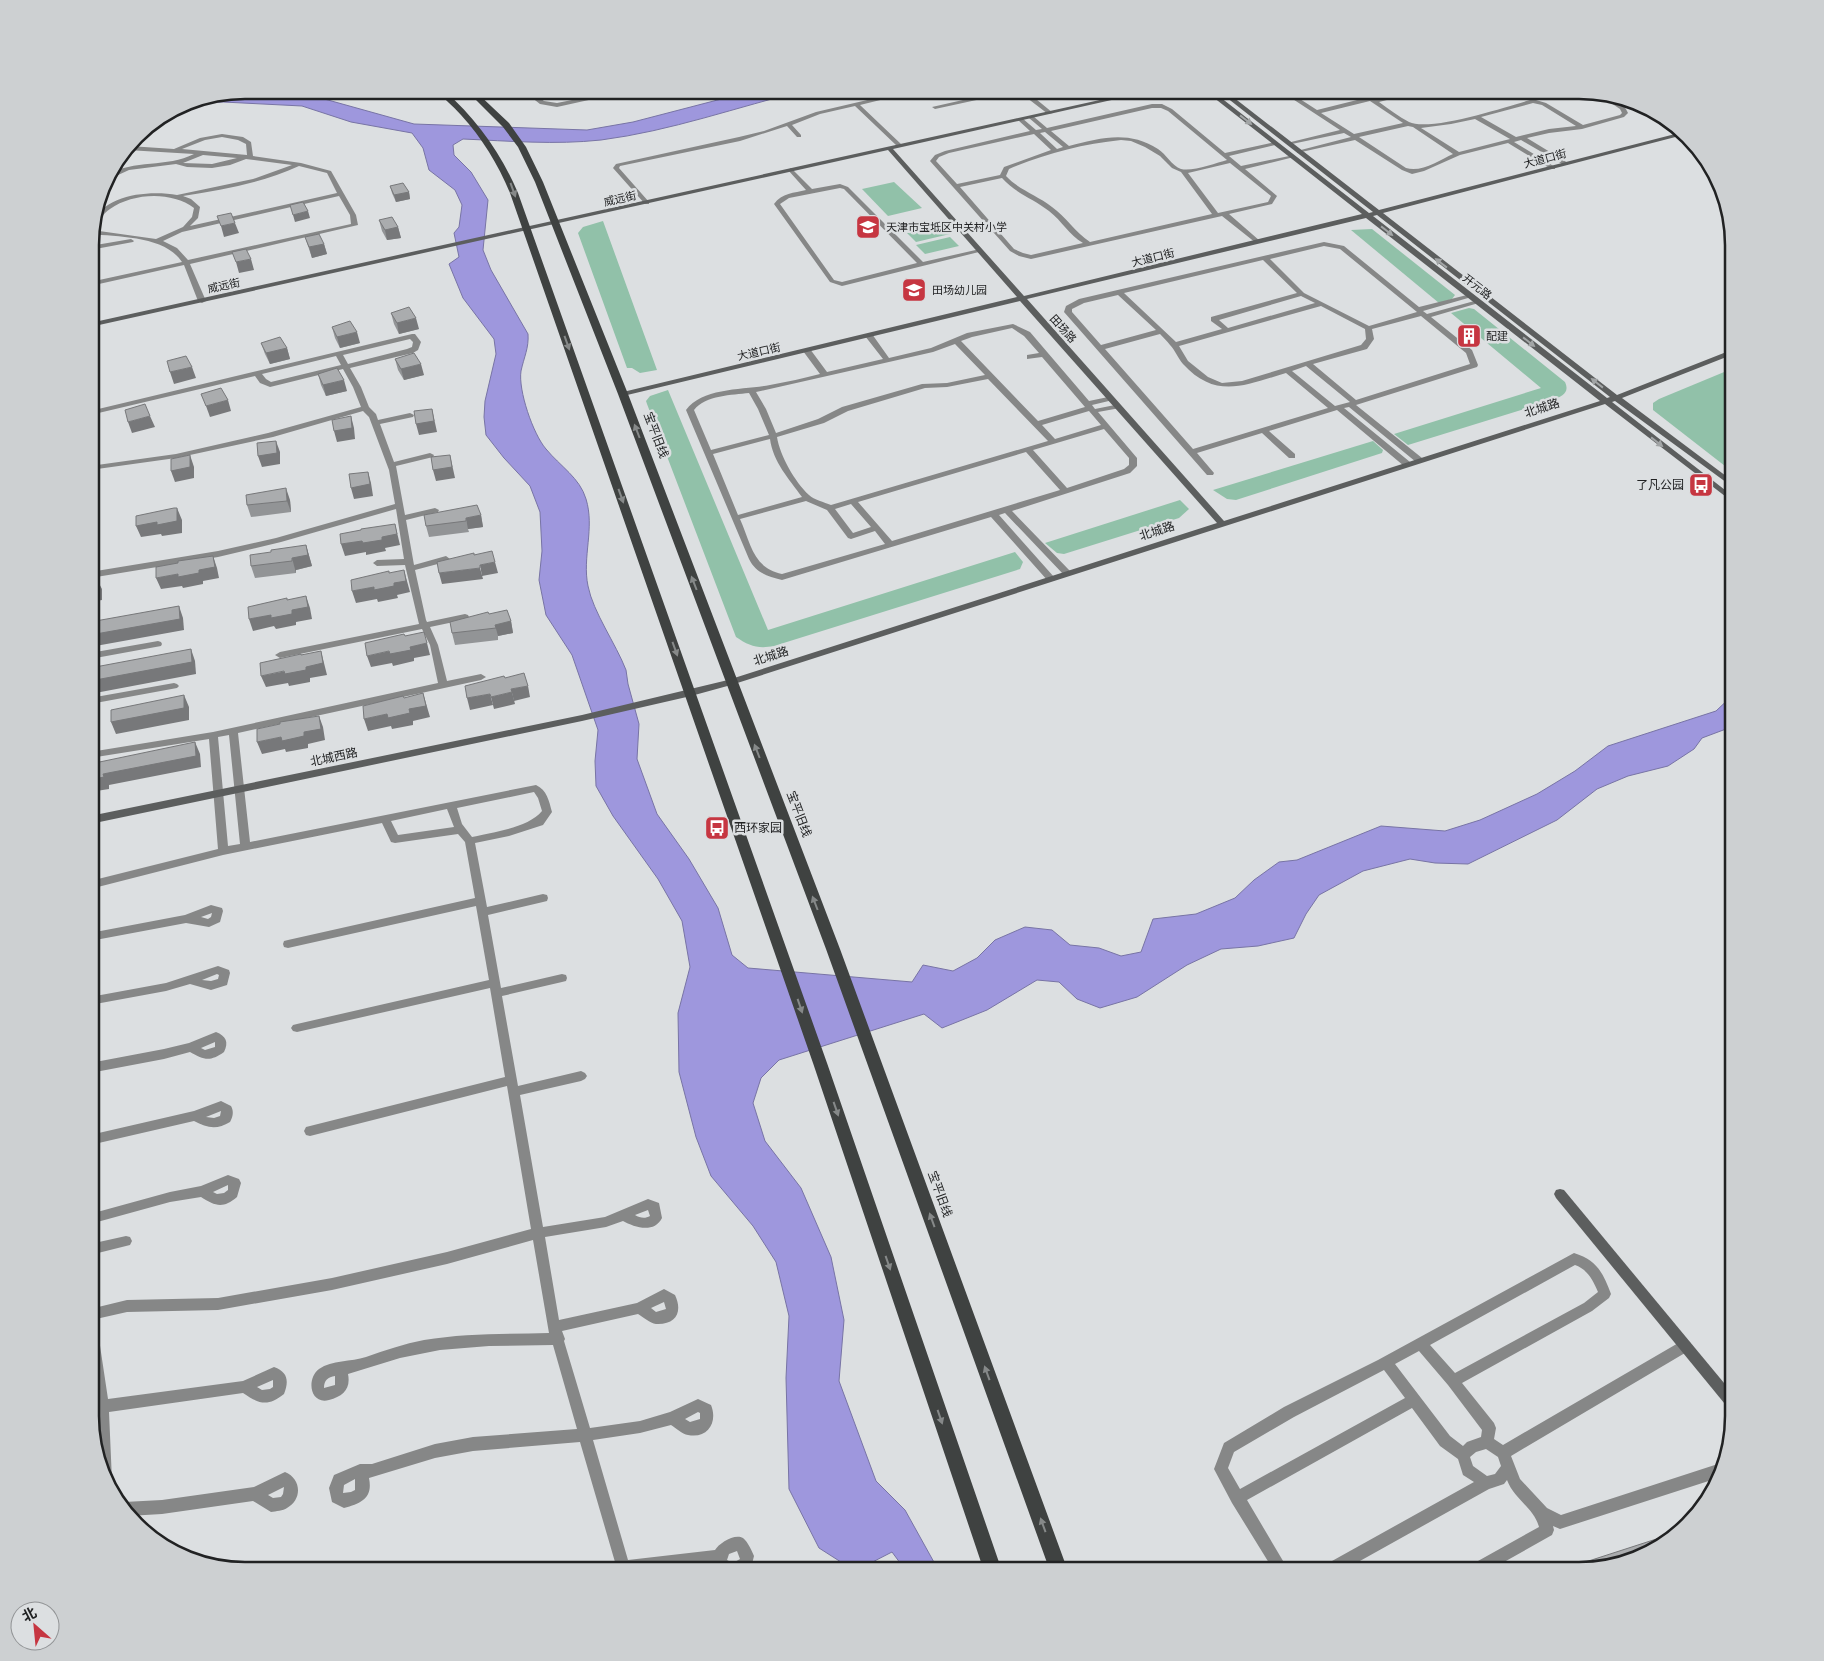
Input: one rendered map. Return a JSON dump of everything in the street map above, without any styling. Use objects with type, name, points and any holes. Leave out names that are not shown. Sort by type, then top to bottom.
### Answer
[{"type":"main road","points":[[449,99],[476,125],[491,146],[506,174],[691,693],[820,1063],[990,1562]]},
{"type":"main road","name":"宝平旧线","points":[[479,99],[506,125],[522,147],[536,175],[623,394],[833,948],[1057,1562]]},
{"type":"street","points":[[537,99],[542,103],[558,105],[587,99]]},
{"type":"street","points":[[647,203],[616,168],[618,165],[740,138],[818,114],[881,99]]},
{"type":"street","points":[[935,107],[973,99]]},
{"type":"street","points":[[1033,99],[1050,113]]},
{"type":"street","name":"威远街","points":[[99,323],[555,224],[899,145],[1113,99]]},
{"type":"street","name":"开元路","points":[[1218,99],[1725,494]]},
{"type":"street","name":"开元路","points":[[1232,99],[1616,398],[1725,479]]},
{"type":"street","points":[[1296,99],[1393,162],[1412,172],[1422,170],[1458,154],[1549,131],[1582,126],[1622,116],[1624,113],[1623,108],[1616,104]]},
{"type":"street","points":[[1317,112],[1377,99]]},
{"type":"street","points":[[1372,100],[1458,154]]},
{"type":"street","points":[[1416,127],[1436,126],[1533,101],[1544,104],[1582,126]]},
{"type":"street","points":[[857,105],[899,145]]},
{"type":"street","points":[[1152,106],[1162,106],[1170,110],[1224,154],[1274,196],[1274,200],[1270,203],[1037,255],[1021,255],[1012,250],[933,161],[936,156],[947,152],[1034,132],[1152,106]]},
{"type":"street","points":[[1475,116],[1516,140],[1566,164]]},
{"type":"street","points":[[1031,117],[1044,130],[1068,148]]},
{"type":"street","points":[[1020,120],[1056,152]]},
{"type":"street","points":[[787,124],[799,136]]},
{"type":"street","points":[[1299,152],[1408,124]]},
{"type":"street","points":[[1289,144],[1345,131]]},
{"type":"street","points":[[176,150],[201,139],[229,136],[242,138],[248,143],[248,157]]},
{"type":"street","name":"大道口街","points":[[623,394],[1023,300],[1368,216],[1675,136]]},
{"type":"street","points":[[1003,176],[1006,168],[1016,162],[1068,148],[1106,140],[1130,138],[1153,149],[1171,165],[1183,171],[1196,185],[1203,201],[1258,242]]},
{"type":"street","points":[[1516,140],[1553,168]]},
{"type":"street","points":[[1224,154],[1276,144]]},
{"type":"street","points":[[99,282],[355,225],[353,215],[329,172],[298,164],[248,157],[136,148]]},
{"type":"street","name":"田场路","points":[[889,148],[1222,524]]},
{"type":"street","points":[[119,172],[147,164],[184,162],[202,152]]},
{"type":"street","points":[[1240,168],[1292,156]]},
{"type":"street","points":[[174,162],[196,167],[211,166],[248,157]]},
{"type":"street","points":[[1393,162],[1400,160]]},
{"type":"street","points":[[1183,171],[1231,161]]},
{"type":"street","points":[[179,196],[265,179],[298,164]]},
{"type":"street","points":[[790,170],[810,191]]},
{"type":"street","points":[[955,186],[1003,176]]},
{"type":"street","points":[[1003,176],[1014,188],[1050,208],[1073,234],[1087,243]]},
{"type":"street","points":[[922,264],[846,188],[832,186],[787,196],[777,204],[832,281],[842,284],[980,251]]},
{"type":"street","points":[[103,211],[109,206],[130,199],[162,194],[179,196],[189,200],[197,207],[195,218],[180,230],[156,242]]},
{"type":"street","points":[[180,230],[341,194]]},
{"type":"street","points":[[100,231],[156,242],[174,248],[185,263],[202,301]]},
{"type":"street","points":[[99,247],[146,240]]},
{"type":"street","points":[[1192,452],[1337,409],[1474,365],[1469,352],[1342,247],[1324,244],[1082,301],[1069,308],[1068,312],[1210,473]]},
{"type":"street","points":[[1265,258],[1302,294],[1368,328],[1422,313],[1471,296]]},
{"type":"street","points":[[1119,292],[1161,331],[1174,345],[1185,362],[1205,379],[1221,384],[1243,383],[1364,347],[1370,339],[1368,328]]},
{"type":"street","points":[[1227,330],[1214,319],[1302,294]]},
{"type":"street","points":[[1422,313],[1478,302]]},
{"type":"street","points":[[1174,345],[1321,304]]},
{"type":"street","points":[[1012,326],[1027,334],[1134,458],[1133,466],[1127,471],[1007,510],[782,577],[769,574],[757,568],[690,410],[694,405],[715,394],[769,388],[933,350],[956,341],[970,335],[1012,326]]},
{"type":"street","points":[[1100,348],[1161,331]]},
{"type":"street","points":[[99,411],[412,336],[417,342],[416,348],[410,351],[270,385],[262,381],[258,373]]},
{"type":"street","points":[[869,336],[888,360]]},
{"type":"street","points":[[956,341],[1053,442]]},
{"type":"street","points":[[807,351],[825,375]]},
{"type":"street","points":[[338,353],[357,387],[366,408],[373,416],[391,465],[410,566],[425,626],[434,645],[443,685]]},
{"type":"street","points":[[1030,357],[1044,354]]},
{"type":"street","name":"北城路","points":[[582,718],[731,682],[1616,398],[1725,355]]},
{"type":"street","points":[[1308,364],[1419,460]]},
{"type":"street","points":[[1287,370],[1407,464]]},
{"type":"street","points":[[708,453],[773,436],[821,420],[845,409],[924,386],[947,385],[990,376]]},
{"type":"street","points":[[751,389],[762,409],[773,436],[776,450],[786,470],[807,498],[830,508],[851,536],[876,528],[878,530]]},
{"type":"street","points":[[1036,424],[1091,408],[1110,398]]},
{"type":"street","points":[[1091,408],[1117,406]]},
{"type":"street","points":[[99,467],[176,456],[270,435],[366,408]]},
{"type":"street","points":[[375,422],[410,415]]},
{"type":"street","points":[[830,508],[1106,426]]},
{"type":"street","points":[[1264,431],[1292,456]]},
{"type":"street","points":[[1027,450],[1065,490]]},
{"type":"street","points":[[391,465],[430,455]]},
{"type":"street","points":[[736,518],[807,498]]},
{"type":"street","points":[[853,501],[890,544]]},
{"type":"street","points":[[99,574],[218,554],[278,540],[399,505]]},
{"type":"street","points":[[402,518],[435,510]]},
{"type":"street","points":[[1007,510],[1067,573]]},
{"type":"street","points":[[993,514],[1050,579]]},
{"type":"street","points":[[377,563],[410,566],[446,559]]},
{"type":"street","points":[[280,655],[464,617]]},
{"type":"street","points":[[99,654],[158,644]]},
{"type":"street","points":[[99,754],[213,736],[481,677]]},
{"type":"street","points":[[99,699],[174,686]]},
{"type":"street","name":"北城西路","points":[[99,818],[582,718]]},
{"type":"street","points":[[232,731],[245,847]]},
{"type":"street","points":[[213,736],[223,851]]},
{"type":"street","points":[[99,884],[223,851],[536,788],[544,797],[547,812],[539,822],[509,832],[470,841]]},
{"type":"street","points":[[451,805],[453,816],[460,830],[470,841],[556,1333],[622,1562]]},
{"type":"street","points":[[385,818],[395,839],[460,830]]},
{"type":"street","points":[[288,944],[481,906],[543,898]]},
{"type":"street","points":[[99,934],[186,919]]},
{"type":"street","points":[[297,1028],[496,988],[562,978]]},
{"type":"street","points":[[99,999],[166,988],[192,980]]},
{"type":"street","points":[[99,1066],[191,1047]]},
{"type":"street","points":[[310,1131],[513,1086],[582,1076]]},
{"type":"street","points":[[99,1138],[196,1116]]},
{"type":"street","points":[[99,1216],[170,1196],[202,1191]]},
{"type":"street","points":[[1560,1194],[1725,1394]]},
{"type":"street","points":[[99,1312],[127,1306],[218,1304],[323,1286],[447,1258],[538,1233],[606,1222],[624,1215]]},
{"type":"street","points":[[99,1248],[126,1241]]},
{"type":"street","points":[[1277,1562],[1221,1469],[1229,1448],[1289,1412],[1386,1362],[1574,1259],[1582,1260],[1592,1268],[1601,1282],[1605,1294],[1588,1307],[1453,1381]]},
{"type":"street","points":[[340,1368],[351,1367],[412,1349],[448,1343],[556,1333],[639,1308]]},
{"type":"street","points":[[1420,1343],[1453,1381],[1489,1428],[1487,1442]]},
{"type":"street","points":[[1503,1453],[1685,1346]]},
{"type":"street","points":[[1386,1362],[1445,1441],[1463,1455],[1468,1470],[1486,1483]]},
{"type":"street","points":[[99,1370],[102,1387],[99,1397]]},
{"type":"street","points":[[99,1407],[245,1387]]},
{"type":"street","points":[[1238,1498],[1414,1400]]},
{"type":"street","points":[[360,1471],[372,1471],[406,1458],[473,1444],[585,1435],[640,1427],[672,1418]]},
{"type":"street","points":[[99,1422],[106,1460]]},
{"type":"street","points":[[1463,1455],[1472,1446],[1487,1442],[1503,1453],[1515,1484],[1542,1513],[1560,1522],[1714,1472]]},
{"type":"street","points":[[1344,1562],[1486,1483],[1499,1479],[1509,1468]]},
{"type":"street","points":[[132,1509],[162,1507],[255,1494]]},
{"type":"street","points":[[1490,1562],[1547,1530],[1542,1513]]},
{"type":"street","points":[[671,1562],[719,1557]]},
{"type":"green space","points":[[894,182],[922,208],[888,216],[862,189]]},
{"type":"green space","points":[[603,221],[657,370],[640,373],[632,368],[627,368],[578,233],[583,227]]},
{"type":"green space","points":[[941,225],[950,234],[916,242],[907,233]]},
{"type":"green space","points":[[1372,229],[1455,295],[1452,299],[1439,303],[1351,230]]},
{"type":"green space","points":[[950,237],[959,246],[925,254],[916,245]]},
{"type":"green space","points":[[1469,308],[1474,309],[1565,382],[1566,391],[1553,400],[1408,445],[1394,434],[1541,388],[1451,313]]},
{"type":"green space","points":[[1725,372],[1725,466],[1653,410],[1653,403]]},
{"type":"green space","points":[[668,390],[768,630],[1015,552],[1023,562],[1020,569],[774,646],[758,647],[745,643],[736,637],[646,401],[650,396]]},
{"type":"green space","points":[[1373,441],[1383,450],[1382,453],[1236,500],[1227,499],[1213,490]]},
{"type":"green space","points":[[1180,500],[1189,509],[1179,518],[1064,554],[1057,553],[1045,543]]},
{"type":"shaded area","points":[[236,99],[324,99],[414,124],[587,130],[633,122],[721,99],[773,99],[653,131],[601,140],[532,142],[463,139],[453,145],[454,155],[471,172],[488,200],[483,250],[491,270],[528,334],[528,344],[521,371],[521,379],[524,400],[532,423],[541,442],[574,478],[586,499],[589,521],[586,564],[588,586],[595,606],[626,670],[639,724],[637,759],[657,814],[689,859],[718,908],[732,955],[748,968],[912,982],[923,965],[953,971],[977,958],[995,940],[1025,927],[1052,930],[1070,945],[1099,948],[1121,956],[1141,952],[1153,919],[1196,914],[1235,898],[1254,880],[1279,862],[1297,860],[1381,826],[1445,831],[1480,820],[1537,794],[1575,771],[1608,746],[1716,711],[1725,702],[1725,729],[1702,738],[1694,749],[1668,766],[1628,776],[1597,789],[1557,820],[1468,864],[1435,863],[1410,859],[1363,871],[1319,895],[1306,914],[1294,938],[1258,946],[1221,949],[1187,965],[1137,997],[1100,1008],[1077,999],[1059,982],[1037,980],[987,1010],[942,1028],[924,1014],[779,1060],[761,1078],[753,1103],[765,1141],[801,1188],[831,1257],[844,1320],[839,1381],[876,1481],[905,1510],[934,1562],[899,1562],[892,1552],[873,1562],[841,1562],[819,1548],[789,1489],[786,1378],[789,1316],[776,1262],[753,1226],[711,1176],[696,1137],[679,1072],[678,1013],[690,967],[682,921],[658,879],[613,816],[596,786],[595,761],[598,730],[572,655],[546,615],[539,580],[542,551],[540,512],[530,486],[486,435],[485,401],[496,354],[494,339],[463,298],[449,264],[459,257],[454,233],[459,227],[462,205],[455,190],[429,170],[423,148],[412,133],[351,122],[302,106],[216,102]]},
{"type":"building","points":[[403,183],[409,192],[394,195],[390,186]]},
{"type":"building","points":[[303,202],[308,211],[293,215],[290,205]]},
{"type":"building","points":[[231,213],[235,223],[221,226],[217,216]]},
{"type":"building","points":[[392,217],[398,227],[385,230],[379,220]]},
{"type":"building","points":[[319,234],[324,244],[309,247],[305,237]]},
{"type":"building","points":[[246,249],[251,259],[236,262],[232,252]]},
{"type":"building","points":[[409,307],[416,318],[397,323],[391,313]]},
{"type":"building","points":[[350,321],[357,332],[337,337],[332,327]]},
{"type":"building","points":[[280,337],[287,348],[266,353],[261,343]]},
{"type":"building","points":[[414,353],[421,364],[401,369],[395,359]]},
{"type":"building","points":[[186,356],[192,367],[170,372],[167,361]]},
{"type":"building","points":[[337,368],[344,380],[323,385],[318,374]]},
{"type":"building","points":[[221,388],[228,400],[206,406],[201,394]]},
{"type":"building","points":[[145,404],[150,416],[128,422],[125,410]]},
{"type":"building","points":[[432,409],[434,421],[416,424],[414,411]]},
{"type":"building","points":[[351,416],[352,428],[334,431],[332,420]]},
{"type":"building","points":[[276,441],[277,453],[258,456],[257,443]]},
{"type":"building","points":[[190,455],[190,467],[171,471],[171,459]]},
{"type":"building","points":[[450,455],[452,467],[433,470],[431,457]]},
{"type":"building","points":[[368,472],[370,484],[351,488],[349,474]]},
{"type":"building","points":[[286,488],[287,501],[247,505],[246,495]]},
{"type":"building","points":[[477,505],[481,515],[466,518],[466,521],[426,526],[424,515]]},
{"type":"building","points":[[177,508],[177,521],[157,525],[157,522],[136,526],[136,516]]},
{"type":"building","points":[[395,524],[397,534],[382,537],[382,540],[341,544],[340,534]]},
{"type":"building","points":[[306,545],[308,555],[292,558],[292,561],[251,566],[250,555]]},
{"type":"building","points":[[492,551],[495,562],[480,565],[480,568],[439,573],[437,562],[474,553],[474,555]]},
{"type":"building","points":[[213,556],[215,567],[199,570],[199,573],[178,577],[178,574],[156,578],[156,567],[178,563],[178,561]]},
{"type":"building","points":[[404,570],[406,581],[394,583],[394,586],[374,590],[374,587],[352,591],[351,580],[389,571],[389,573]]},
{"type":"building","points":[[306,596],[308,607],[292,610],[292,614],[271,618],[271,615],[249,619],[248,607],[287,598],[287,600]]},
{"type":"building","points":[[179,606],[180,619],[99,633],[99,620]]},
{"type":"building","points":[[507,610],[511,621],[495,625],[496,628],[452,633],[450,622],[488,612],[489,614]]},
{"type":"building","points":[[424,632],[427,643],[410,647],[411,650],[390,654],[389,651],[367,656],[365,643],[404,634],[405,636]]},
{"type":"building","points":[[191,649],[192,662],[99,679],[99,666]]},
{"type":"building","points":[[321,651],[323,663],[306,667],[306,670],[285,674],[284,671],[261,676],[260,663]]},
{"type":"building","points":[[524,673],[528,686],[511,689],[512,692],[491,697],[490,694],[467,698],[465,686]]},
{"type":"building","points":[[423,693],[426,706],[409,709],[410,713],[388,718],[387,714],[364,719],[363,706]]},
{"type":"building","points":[[184,695],[184,708],[111,722],[111,710]]},
{"type":"building","points":[[319,716],[321,729],[304,732],[304,736],[282,741],[281,737],[257,742],[257,729],[280,724],[280,722]]},
{"type":"building","points":[[195,742],[196,756],[103,774],[104,777],[99,778],[99,762]]},
{"type":"building","points":[[1660,1538],[1626,1554],[1598,1561],[1587,1562]]},
{"type":"place","name":"天津市宝坻区中关村小学","points":[[868,227]]},
{"type":"place","name":"田场幼儿园","points":[[914,290]]},
{"type":"place","name":"配建","points":[[1469,336]]},
{"type":"place","name":"了凡公园","points":[[1701,485]]},
{"type":"place","name":"西环家园","points":[[717,828]]}]
